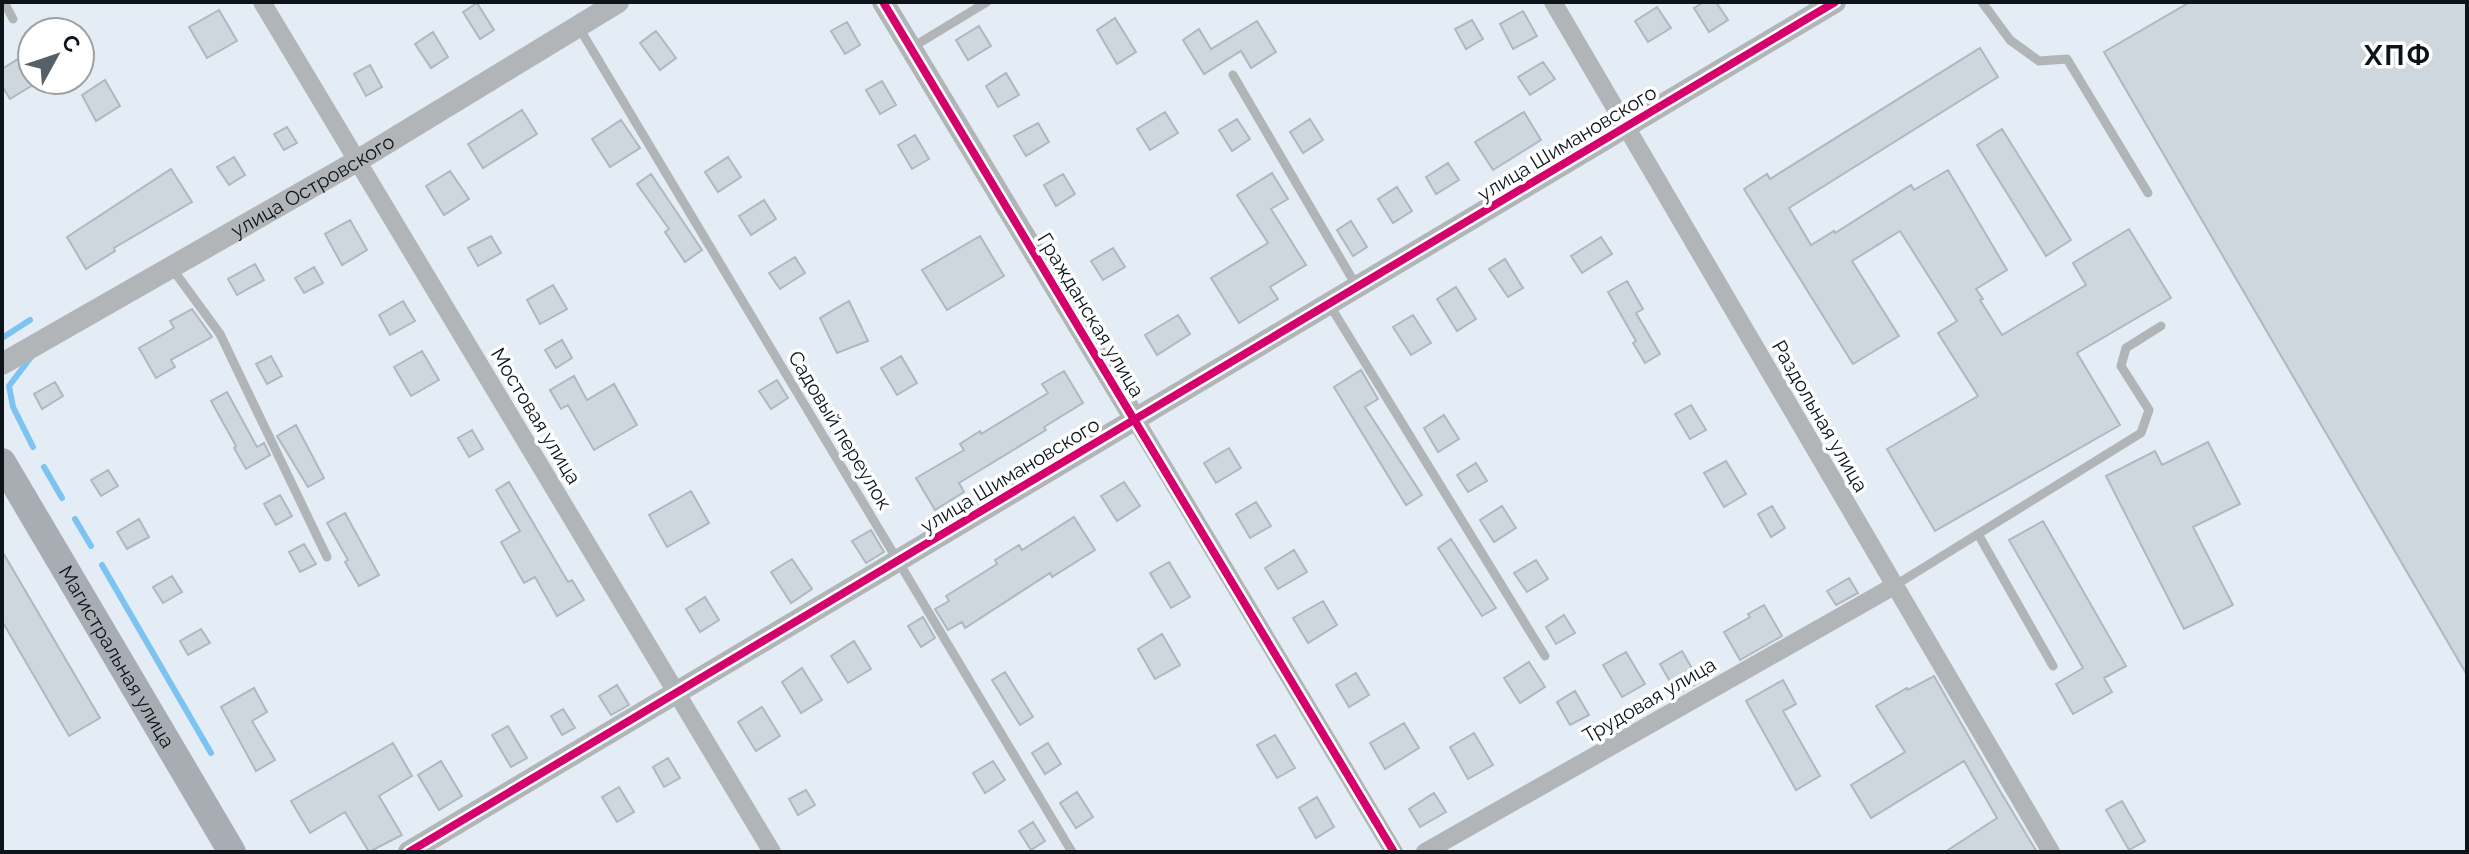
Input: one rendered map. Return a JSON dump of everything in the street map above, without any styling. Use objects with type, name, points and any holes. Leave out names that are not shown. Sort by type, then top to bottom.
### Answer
[{"type":"main road","name":"Магистральная улица","points":[[2,462],[232,852]]},
{"type":"street","name":"Мостовая улица","points":[[262,2],[772,852]]},
{"type":"street","name":"Гражданская улица","points":[[883,2],[1394,852]]},
{"type":"street","name":"Раздольная улица","points":[[1553,2],[2051,852]]},
{"type":"street","name":"улица Шимановского","points":[[409,852],[1835,2]]},
{"type":"street","name":"улица Островского","points":[[2,364],[357,161],[578,26],[606,5]]},
{"type":"street","name":"Трудовая улица","points":[[1425,852],[1894,586]]},
{"type":"lane","points":[[4,2],[13,19]]},
{"type":"lane","points":[[911,48],[987,2]]},
{"type":"lane","points":[[1982,2],[2010,40],[2039,61],[2067,59],[2148,193]]},
{"type":"lane","name":"Садовый переулок","points":[[578,26],[1072,852]]},
{"type":"lane","points":[[1233,75],[1357,287]]},
{"type":"lane","points":[[171,267],[220,334],[327,557]]},
{"type":"lane","points":[[1329,304],[1545,656]]},
{"type":"lane","points":[[1894,586],[2141,433],[2149,410],[2121,366],[2126,348],[2161,326]]},
{"type":"lane","points":[[1978,534],[2053,666]]},
{"type":"building","points":[[1704,2],[1716,2],[1728,20],[1709,32],[1694,8]]},
{"type":"building","points":[[2190,2],[2467,2],[2467,675],[2104,52]]},
{"type":"building","points":[[477,3],[494,30],[480,39],[463,12]]},
{"type":"building","points":[[1657,7],[1671,28],[1648,42],[1635,21]]},
{"type":"building","points":[[219,10],[237,41],[207,58],[189,27]]},
{"type":"building","points":[[1523,11],[1537,36],[1513,49],[1500,24]]},
{"type":"building","points":[[1115,18],[1136,52],[1117,64],[1097,30]]},
{"type":"building","points":[[1472,20],[1483,39],[1466,49],[1455,29]]},
{"type":"building","points":[[1257,21],[1276,52],[1251,68],[1241,51],[1204,74],[1183,40],[1199,29],[1211,49]]},
{"type":"building","points":[[847,22],[860,45],[845,54],[831,31]]},
{"type":"building","points":[[979,26],[991,46],[968,60],[956,40]]},
{"type":"building","points":[[656,31],[676,58],[660,70],[640,43]]},
{"type":"building","points":[[433,32],[448,57],[431,68],[415,44]]},
{"type":"building","points":[[1980,48],[1998,77],[1789,208],[1811,245],[1911,185],[1914,190],[1948,170],[2007,270],[1976,289],[2002,335],[2086,285],[2073,263],[2129,229],[2171,298],[2077,353],[2120,425],[1935,531],[1887,449],[1978,396],[1938,333],[1957,321],[1900,231],[1852,261],[1899,336],[1853,364],[1744,189],[1767,174],[1770,179]]},
{"type":"building","points":[[16,60],[16,95],[10,99],[2,86],[2,69]]},
{"type":"building","points":[[1543,62],[1555,79],[1530,95],[1518,77]]},
{"type":"building","points":[[370,65],[382,87],[366,96],[354,74]]},
{"type":"building","points":[[1006,73],[1019,95],[998,107],[986,86]]},
{"type":"building","points":[[105,80],[120,106],[96,121],[83,96],[96,96],[96,86]]},
{"type":"building","points":[[882,81],[896,105],[880,114],[866,90]]},
{"type":"building","points":[[522,110],[537,134],[483,168],[468,144]]},
{"type":"building","points":[[1165,112],[1178,133],[1150,150],[1137,129]]},
{"type":"building","points":[[1524,112],[1541,140],[1493,170],[1475,142]]},
{"type":"building","points":[[1237,119],[1250,139],[1232,151],[1219,130]]},
{"type":"building","points":[[1310,119],[1323,140],[1303,153],[1290,132]]},
{"type":"building","points":[[621,120],[640,148],[610,167],[592,139]]},
{"type":"building","points":[[1038,123],[1049,142],[1026,156],[1014,136]]},
{"type":"building","points":[[287,127],[297,143],[284,150],[274,134]]},
{"type":"building","points":[[2002,129],[2071,240],[2046,256],[1977,145]]},
{"type":"building","points":[[915,135],[929,159],[912,169],[898,145]]},
{"type":"building","points":[[234,157],[245,175],[229,185],[217,167]]},
{"type":"building","points":[[728,157],[741,177],[718,192],[705,172]]},
{"type":"building","points":[[1448,163],[1459,180],[1436,194],[1426,177]]},
{"type":"building","points":[[171,169],[192,202],[114,248],[115,251],[86,269],[67,237]]},
{"type":"building","points":[[450,171],[469,199],[444,215],[426,186]]},
{"type":"building","points":[[1272,173],[1288,199],[1271,209],[1306,265],[1270,287],[1278,299],[1239,323],[1211,278],[1268,243],[1237,195]]},
{"type":"building","points":[[651,174],[702,250],[685,262],[665,232],[669,229],[637,184]]},
{"type":"building","points":[[1063,174],[1075,194],[1056,206],[1044,185]]},
{"type":"building","points":[[1397,187],[1412,211],[1393,223],[1378,199]]},
{"type":"building","points":[[764,200],[776,219],[751,235],[739,216]]},
{"type":"building","points":[[350,220],[367,250],[342,265],[325,234]]},
{"type":"building","points":[[1351,221],[1367,247],[1353,256],[1337,230]]},
{"type":"building","points":[[491,236],[501,253],[478,266],[468,248]]},
{"type":"building","points":[[980,236],[1004,276],[947,310],[922,270]]},
{"type":"building","points":[[1601,237],[1612,254],[1582,273],[1571,256]]},
{"type":"building","points":[[1113,248],[1125,267],[1103,280],[1091,261]]},
{"type":"building","points":[[795,257],[805,273],[780,289],[769,273]]},
{"type":"building","points":[[1505,259],[1523,288],[1508,297],[1489,269]]},
{"type":"building","points":[[255,264],[264,280],[237,295],[228,279]]},
{"type":"building","points":[[314,267],[323,283],[304,293],[295,278]]},
{"type":"building","points":[[1627,281],[1643,309],[1636,313],[1660,354],[1645,363],[1608,292]]},
{"type":"building","points":[[553,285],[567,309],[540,324],[527,300]]},
{"type":"building","points":[[1456,287],[1476,319],[1457,331],[1437,299]]},
{"type":"building","points":[[403,301],[415,321],[390,335],[379,315]]},
{"type":"building","points":[[849,301],[868,341],[837,353],[820,318]]},
{"type":"building","points":[[192,309],[212,337],[171,360],[175,367],[156,378],[139,348],[174,328],[170,321]]},
{"type":"building","points":[[1178,315],[1190,334],[1157,355],[1145,335]]},
{"type":"building","points":[[1413,315],[1431,343],[1411,355],[1393,327]]},
{"type":"building","points":[[562,340],[572,358],[556,368],[545,350]]},
{"type":"building","points":[[422,351],[439,380],[411,396],[394,367]]},
{"type":"building","points":[[271,356],[282,376],[267,384],[256,364]]},
{"type":"building","points":[[901,356],[917,383],[897,395],[881,368]]},
{"type":"building","points":[[1361,370],[1378,399],[1365,407],[1422,495],[1406,505],[1334,387]]},
{"type":"building","points":[[1064,371],[1083,403],[1044,427],[1046,430],[959,483],[964,492],[935,510],[916,478],[964,450],[960,444],[980,431],[981,434],[1048,393],[1042,384]]},
{"type":"building","points":[[574,376],[587,400],[614,384],[637,425],[594,450],[568,405],[561,409],[550,390]]},
{"type":"building","points":[[777,380],[788,398],[771,409],[759,391]]},
{"type":"building","points":[[55,382],[63,396],[42,409],[34,394]]},
{"type":"building","points":[[227,392],[257,447],[264,443],[270,455],[246,469],[211,401]]},
{"type":"building","points":[[1691,405],[1706,430],[1690,439],[1675,414]]},
{"type":"building","points":[[1444,415],[1459,439],[1438,452],[1424,428]]},
{"type":"building","points":[[296,425],[324,478],[308,487],[277,436]]},
{"type":"building","points":[[472,430],[483,449],[469,457],[458,438]]},
{"type":"building","points":[[2208,442],[2240,504],[2193,527],[2233,605],[2184,629],[2106,476],[2155,451],[2162,465]]},
{"type":"building","points":[[1229,448],[1241,468],[1216,483],[1204,463]]},
{"type":"building","points":[[1726,461],[1746,494],[1724,507],[1704,473]]},
{"type":"building","points":[[1476,463],[1487,481],[1468,492],[1457,475]]},
{"type":"building","points":[[108,470],[118,486],[101,496],[91,480]]},
{"type":"building","points":[[509,482],[568,582],[572,580],[584,600],[557,616],[535,577],[524,583],[501,542],[520,531],[496,490]]},
{"type":"building","points":[[1124,482],[1140,506],[1117,521],[1101,496]]},
{"type":"building","points":[[691,491],[709,523],[667,547],[649,515]]},
{"type":"building","points":[[280,495],[292,516],[276,525],[264,504]]},
{"type":"building","points":[[1256,502],[1271,526],[1250,538],[1236,514]]},
{"type":"building","points":[[1502,506],[1516,528],[1494,542],[1480,520]]},
{"type":"building","points":[[1772,506],[1785,528],[1771,537],[1758,514]]},
{"type":"building","points":[[345,513],[379,575],[359,586],[327,523]]},
{"type":"building","points":[[1074,517],[1095,550],[1052,577],[1050,573],[965,628],[962,622],[948,630],[935,609],[949,601],[946,596],[997,564],[995,560],[1019,545],[1022,550]]},
{"type":"building","points":[[139,519],[149,537],[127,549],[117,532]]},
{"type":"building","points":[[2043,521],[2126,666],[2104,678],[2112,692],[2073,714],[2056,684],[2083,668],[2009,540]]},
{"type":"building","points":[[871,530],[884,552],[866,563],[852,541]]},
{"type":"building","points":[[1451,539],[1496,608],[1482,616],[1438,548]]},
{"type":"building","points":[[304,544],[316,564],[300,572],[289,552]]},
{"type":"building","points":[[1294,550],[1307,572],[1278,589],[1265,568]]},
{"type":"building","points":[[2,551],[100,718],[69,736],[2,621]]},
{"type":"building","points":[[792,559],[812,589],[791,603],[771,572]]},
{"type":"building","points":[[1536,560],[1548,579],[1527,592],[1514,573]]},
{"type":"building","points":[[1169,562],[1190,597],[1171,608],[1150,573]]},
{"type":"building","points":[[172,576],[182,592],[163,603],[153,587]]},
{"type":"building","points":[[1849,578],[1858,593],[1836,605],[1827,591]]},
{"type":"building","points":[[705,597],[719,620],[700,632],[686,609]]},
{"type":"building","points":[[1323,601],[1337,625],[1308,643],[1293,618]]},
{"type":"building","points":[[1764,605],[1782,636],[1740,660],[1724,632]]},
{"type":"building","points":[[1564,615],[1575,633],[1556,644],[1546,627]]},
{"type":"building","points":[[923,617],[935,638],[921,647],[908,626]]},
{"type":"building","points":[[201,629],[210,643],[188,655],[180,641]]},
{"type":"building","points":[[1162,634],[1180,665],[1155,679],[1138,649]]},
{"type":"building","points":[[854,641],[871,669],[848,683],[831,656]]},
{"type":"building","points":[[1682,651],[1700,682],[1677,694],[1660,664]]},
{"type":"building","points":[[1626,652],[1645,684],[1622,697],[1603,665]]},
{"type":"building","points":[[1529,662],[1545,687],[1520,703],[1504,678]]},
{"type":"building","points":[[802,668],[822,700],[801,713],[782,682]]},
{"type":"building","points":[[1005,672],[1033,717],[1020,725],[992,680]]},
{"type":"building","points":[[1356,673],[1369,695],[1349,707],[1336,685]]},
{"type":"building","points":[[1934,676],[2037,852],[1945,852],[1997,818],[1964,761],[1871,818],[1851,785],[1905,752],[1876,706]]},
{"type":"building","points":[[1783,680],[1796,704],[1783,711],[1820,776],[1796,790],[1746,701]]},
{"type":"building","points":[[617,685],[629,705],[611,715],[599,696]]},
{"type":"building","points":[[254,688],[267,712],[252,721],[275,760],[256,771],[221,707]]},
{"type":"building","points":[[1575,691],[1589,715],[1570,725],[1557,702]]},
{"type":"building","points":[[762,707],[780,736],[756,751],[738,722]]},
{"type":"building","points":[[563,709],[575,728],[562,735],[551,716]]},
{"type":"building","points":[[1404,723],[1419,748],[1385,769],[1370,743]]},
{"type":"building","points":[[508,726],[527,758],[511,767],[492,735]]},
{"type":"building","points":[[1474,733],[1493,765],[1468,779],[1450,747]]},
{"type":"building","points":[[1275,735],[1295,768],[1277,778],[1257,745]]},
{"type":"building","points":[[393,743],[412,776],[379,796],[402,835],[369,852],[345,812],[310,833],[291,801]]},
{"type":"building","points":[[1048,743],[1061,764],[1045,774],[1032,753]]},
{"type":"building","points":[[668,758],[680,778],[664,787],[653,767]]},
{"type":"building","points":[[441,761],[462,796],[439,810],[418,775]]},
{"type":"building","points":[[993,761],[1005,780],[985,793],[973,773]]},
{"type":"building","points":[[619,787],[634,812],[617,822],[602,797]]},
{"type":"building","points":[[806,790],[815,805],[798,815],[789,799]]},
{"type":"building","points":[[1077,792],[1093,817],[1076,828],[1060,803]]},
{"type":"building","points":[[1434,793],[1446,812],[1420,827],[1409,809]]},
{"type":"building","points":[[1317,797],[1334,827],[1316,838],[1299,808]]},
{"type":"building","points":[[2122,801],[2145,841],[2129,850],[2106,810]]},
{"type":"building","points":[[1033,822],[1045,841],[1031,850],[1019,831]]},
{"type":"waterway","points":[[2,338],[30,320]]},
{"type":"waterway","points":[[31,357],[9,386],[13,407],[33,447]]},
{"type":"waterway","points":[[44,467],[62,498]]},
{"type":"waterway","points":[[75,519],[91,546]]},
{"type":"waterway","points":[[102,565],[211,753]]},
{"type":"cycle path","points":[[883,2],[1394,852]]},
{"type":"cycle path","points":[[409,852],[1835,2]]},
{"type":"district","name":"ХПФ","points":[[2398,55]]}]
